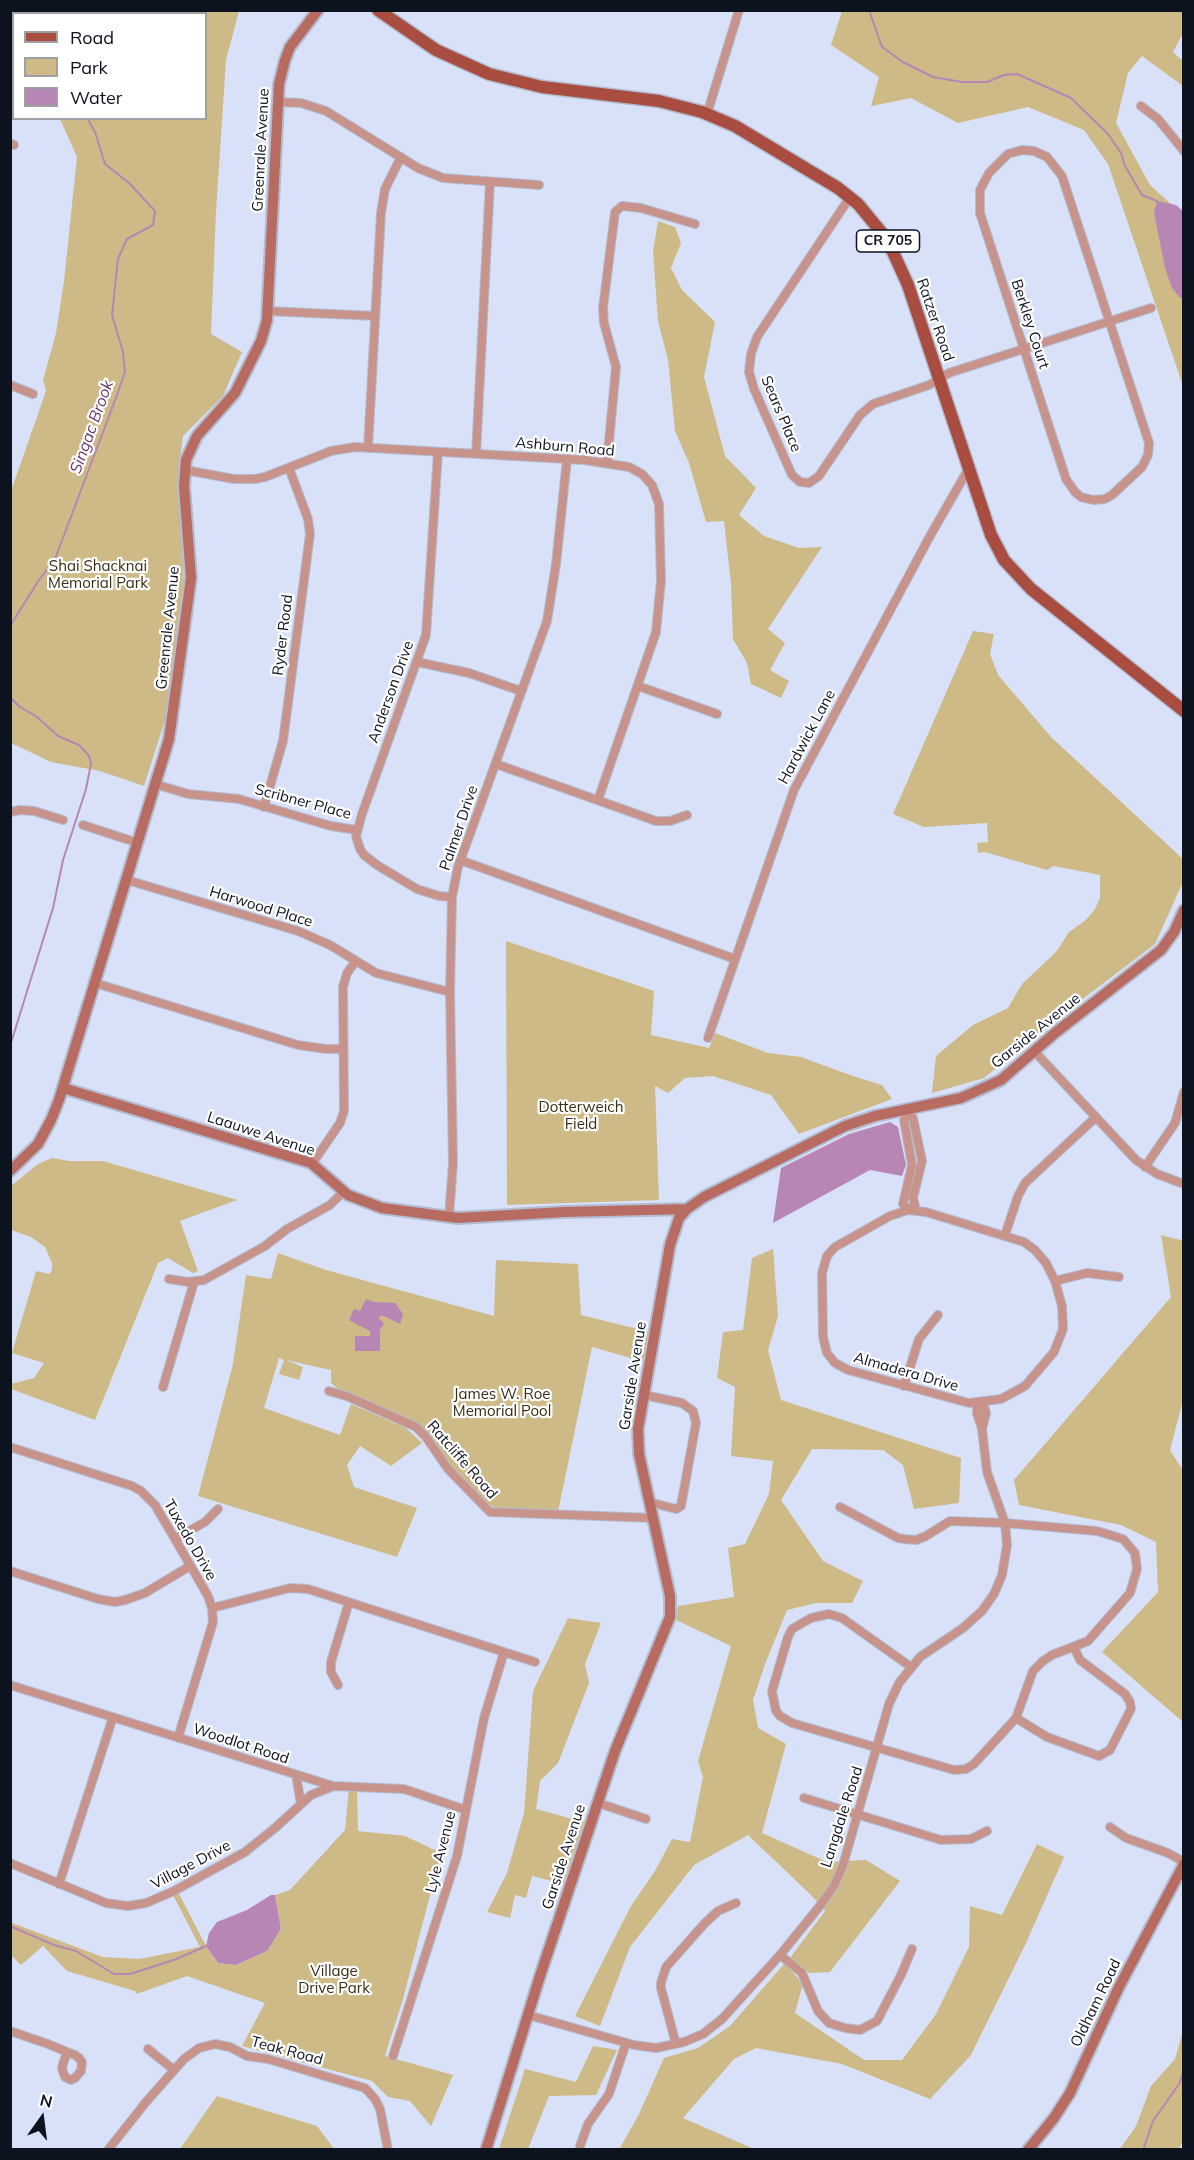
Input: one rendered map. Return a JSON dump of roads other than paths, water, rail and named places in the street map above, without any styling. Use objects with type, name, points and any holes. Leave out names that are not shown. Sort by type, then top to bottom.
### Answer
[{"type":"main road","name":"Ratzer Road","points":[[378,10],[449,57],[489,74],[550,89],[674,104],[708,114],[735,126],[850,197],[867,213],[887,239],[908,285],[995,544],[1011,569],[1039,596],[1184,711]]},
{"type":"street","name":"Greenrale Avenue","points":[[63,1088],[169,739],[190,591],[184,470],[186,460],[197,436],[227,402],[240,383],[261,341],[267,311],[279,84],[285,60],[298,36],[318,10]]},
{"type":"street","points":[[708,114],[739,10]]},
{"type":"street","points":[[278,102],[301,103],[326,111],[418,168],[443,178],[539,185]]},
{"type":"street","points":[[1141,106],[1158,119],[1184,151]]},
{"type":"street","name":"Berkley Court","points":[[1028,150],[1052,160],[1062,176],[1110,321],[1149,449],[1142,467],[1112,495],[1105,499],[1088,500],[1070,486],[979,206],[980,190],[989,173],[1001,159],[1014,152],[1028,150]]},
{"type":"street","points":[[368,447],[382,201],[389,178],[401,158]]},
{"type":"street","points":[[476,454],[490,182]]},
{"type":"street","name":"Sears Place","points":[[850,197],[758,337],[751,354],[751,381],[792,475],[800,482],[814,480],[866,408],[873,404],[929,385],[949,373],[1150,308]]},
{"type":"street","points":[[607,463],[616,367],[604,323],[603,308],[615,212],[622,206],[646,209],[695,224]]},
{"type":"street","points":[[267,311],[375,316]]},
{"type":"street","points":[[10,385],[33,394]]},
{"type":"street","name":"Ashburn Road","points":[[184,470],[244,480],[265,477],[331,451],[368,447],[567,459],[629,467],[642,474],[652,485],[659,504],[661,581],[657,632],[598,800]]},
{"type":"street","name":"Anderson Drive","points":[[357,830],[417,662],[427,627],[438,452]]},
{"type":"street","name":"Palmer Drive","points":[[449,1217],[453,1174],[450,992],[452,897],[460,860],[547,621],[567,459]]},
{"type":"street","name":"Hardwick Lane","points":[[708,1038],[794,790],[969,467]]},
{"type":"street","name":"Ryder Road","points":[[264,807],[283,741],[310,534],[308,519],[289,468]]},
{"type":"street","points":[[417,662],[469,673],[522,691]]},
{"type":"street","points":[[638,686],[717,714]]},
{"type":"street","points":[[496,764],[657,821],[670,821],[687,815]]},
{"type":"street","name":"Scribner Place","points":[[155,783],[188,794],[226,797],[331,826],[357,830],[357,842],[369,860],[417,889],[439,896],[452,897]]},
{"type":"street","points":[[10,812],[34,811],[63,820]]},
{"type":"street","points":[[83,825],[138,843]]},
{"type":"street","points":[[460,860],[735,959]]},
{"type":"street","name":"Harwood Place","points":[[127,880],[298,931],[330,945],[376,973],[450,992]]},
{"type":"street","name":"Garside Avenue","points":[[486,2150],[528,2014],[620,1737],[670,1617],[670,1596],[652,1518],[638,1440],[674,1228],[687,1209],[704,1197],[845,1126],[875,1116],[907,1112],[961,1098],[990,1086],[1013,1071],[1055,1032],[1161,950],[1174,932],[1184,910]]},
{"type":"street","points":[[312,1164],[342,1117],[343,987],[347,973],[355,962]]},
{"type":"street","points":[[95,983],[298,1045],[326,1049],[343,1048]]},
{"type":"street","points":[[1034,1051],[1145,1167],[1184,1184]]},
{"type":"street","points":[[10,1171],[38,1144],[45,1133],[63,1088]]},
{"type":"street","name":"Laauwe Avenue","points":[[63,1088],[312,1164],[343,1192],[360,1201],[382,1208],[449,1217],[687,1209]]},
{"type":"street","points":[[1145,1167],[1175,1123],[1184,1092]]},
{"type":"street","points":[[907,1112],[904,1120],[912,1165],[903,1204],[908,1210]]},
{"type":"street","points":[[1005,1235],[1018,1196],[1026,1183],[1096,1118]]},
{"type":"street","points":[[169,1278],[194,1282],[204,1280],[265,1246],[301,1221],[330,1205],[343,1192]]},
{"type":"street","name":"Almadera Drive","points":[[908,1210],[926,1212],[1005,1235],[1024,1242],[1035,1250],[1046,1263],[1062,1306],[1064,1321],[1059,1344],[1025,1386],[1001,1399],[981,1403],[960,1402],[841,1367],[826,1353],[823,1337],[822,1273],[827,1256],[835,1247],[890,1216],[908,1210]]},
{"type":"street","points":[[1054,1281],[1087,1273],[1119,1277]]},
{"type":"street","points":[[163,1387],[194,1282]]},
{"type":"street","points":[[904,1386],[919,1339],[938,1315]]},
{"type":"street","name":"Ratcliffe Road","points":[[329,1391],[349,1397],[416,1427],[426,1437],[448,1469],[490,1512],[652,1518]]},
{"type":"street","points":[[644,1395],[682,1403],[693,1411],[696,1423],[681,1506],[676,1509],[649,1502]]},
{"type":"street","name":"Langdale Road","points":[[528,2014],[626,2043],[656,2048],[694,2038],[712,2028],[738,2002],[780,1955],[834,1886],[843,1865],[893,1694],[911,1667],[926,1652],[970,1623],[988,1603],[999,1584],[1007,1545],[1005,1523],[987,1472],[982,1429],[977,1413],[977,1406],[981,1403]]},
{"type":"street","name":"Tuxedo Drive","points":[[10,1447],[132,1486],[141,1491],[155,1505],[212,1608]]},
{"type":"street","points":[[840,1507],[898,1538],[911,1540],[926,1536],[950,1521],[1005,1523],[1097,1531],[1123,1539],[1135,1553],[1137,1569],[1130,1593],[1088,1641],[1052,1655],[1033,1671],[1016,1718],[974,1764],[966,1769],[954,1770],[792,1723],[776,1711],[772,1691],[788,1637],[792,1629],[820,1615],[829,1614],[842,1618],[911,1667]]},
{"type":"street","points":[[175,1539],[205,1522],[218,1509]]},
{"type":"street","points":[[10,1571],[98,1599],[115,1602],[135,1597],[190,1566]]},
{"type":"street","points":[[178,1738],[212,1631],[212,1608],[290,1588],[299,1587],[349,1602],[535,1662]]},
{"type":"street","points":[[338,1685],[331,1672],[331,1662],[349,1602]]},
{"type":"street","points":[[1016,1718],[1047,1737],[1099,1756],[1110,1750],[1131,1709],[1131,1702],[1125,1694],[1080,1660],[1074,1647]]},
{"type":"street","name":"Lyle Avenue","points":[[393,2056],[457,1856],[484,1718],[504,1652]]},
{"type":"street","name":"Woodlot Road","points":[[10,1685],[333,1786],[404,1789],[466,1810]]},
{"type":"street","points":[[59,1884],[113,1717]]},
{"type":"street","points":[[296,1775],[301,1804]]},
{"type":"street","name":"Village Drive","points":[[10,1863],[106,1903],[128,1906],[146,1903],[174,1891],[245,1852],[301,1804],[319,1791],[333,1786]]},
{"type":"street","points":[[804,1798],[941,1840],[971,1839],[987,1831]]},
{"type":"street","points":[[598,1803],[646,1819]]},
{"type":"street","points":[[1110,1827],[1125,1838],[1168,1853],[1184,1863]]},
{"type":"street","name":"Oldham Road","points":[[1028,2150],[1054,2118],[1070,2093],[1119,1987],[1184,1863]]},
{"type":"street","points":[[676,2044],[661,1988],[666,1967],[718,1911],[736,1903]]},
{"type":"street","points":[[780,1955],[802,1973],[818,2012],[830,2023],[860,2030],[877,2021],[912,1949]]},
{"type":"street","points":[[10,2031],[67,2052]]},
{"type":"street","points":[[580,2146],[588,2124],[609,2094],[626,2043]]},
{"type":"street","name":"Teak Road","points":[[108,2150],[174,2070],[199,2048],[214,2044],[222,2044],[247,2056],[268,2059],[360,2086],[370,2093],[380,2109],[388,2150]]},
{"type":"street","points":[[148,2049],[174,2070]]},
{"type":"water","points":[[1157,201],[1176,205],[1183,211],[1183,298],[1180,298],[1172,288],[1165,268],[1154,213]]},
{"type":"water","points":[[890,1122],[898,1127],[906,1165],[902,1176],[870,1170],[773,1223],[781,1168],[849,1134]]},
{"type":"water","points":[[366,1299],[374,1302],[395,1303],[403,1314],[400,1324],[380,1316],[379,1319],[384,1323],[380,1330],[380,1351],[355,1351],[355,1336],[370,1336],[370,1331],[349,1320],[354,1309],[360,1311]]},
{"type":"water","points":[[271,1895],[275,1895],[281,1929],[267,1951],[236,1965],[218,1963],[206,1946],[209,1933],[217,1922],[247,1910]]},
{"type":"waterway","points":[[869,10],[882,47],[903,62],[933,77],[962,82],[987,82],[1004,75],[1017,74],[1071,98],[1108,134],[1121,153],[1125,166],[1142,195],[1157,201]]},
{"type":"waterway","name":"Singac Brook","points":[[10,626],[55,559],[117,395],[125,372],[123,352],[112,315],[118,259],[127,239],[153,225],[155,211],[129,183],[105,164],[95,132],[88,120]]},
{"type":"waterway","name":"Singac Brook","points":[[10,697],[58,736],[79,745],[89,756],[91,764],[86,789],[63,860],[53,908],[10,1046]]},
{"type":"waterway","points":[[10,1926],[54,1945],[76,1951],[114,1974],[130,1974],[174,1960],[206,1946]]},
{"type":"waterway","points":[[1143,2150],[1153,2121],[1179,2084],[1184,2070]]},
{"type":"park label","name":"Shai Shacknai Memorial Park","points":[[98,574]]},
{"type":"park label","name":"Dotterweich Field","points":[[581,1116]]},
{"type":"park label","name":"James W. Roe Memorial Pool","points":[[502,1402]]},
{"type":"park label","name":"Village Drive Park","points":[[334,1980]]}]
